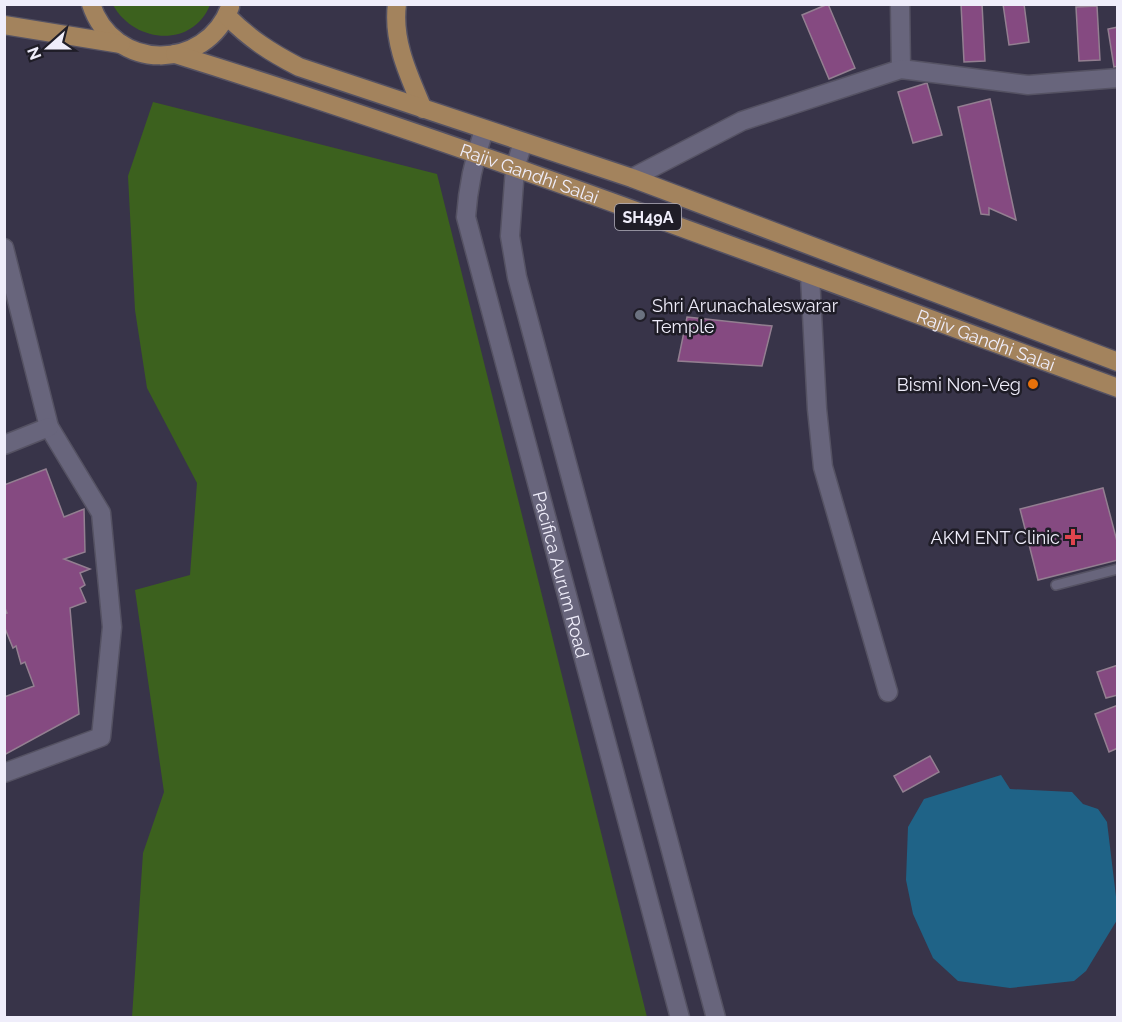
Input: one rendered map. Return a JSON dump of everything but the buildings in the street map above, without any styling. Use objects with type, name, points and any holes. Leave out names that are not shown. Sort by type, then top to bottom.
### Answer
[{"type":"main road","points":[[91,4],[104,28],[121,44]]},
{"type":"main road","points":[[397,4],[400,49],[423,109]]},
{"type":"main road","points":[[4,25],[121,44],[143,54],[166,56],[189,51],[209,39],[229,10]]},
{"type":"main road","name":"Rajiv Gandhi Salai","points":[[229,10],[245,34],[264,48],[299,67],[632,178],[1118,362]]},
{"type":"main road","name":"Rajiv Gandhi Salai","points":[[175,54],[515,168],[1118,388]]},
{"type":"street","points":[[900,4],[901,69]]},
{"type":"street","points":[[632,178],[742,121],[901,69],[1028,85],[1118,78]]},
{"type":"street","name":"Pacifica Aurum Road","points":[[484,130],[475,154],[468,190],[466,217],[680,1017]]},
{"type":"street","name":"Pacifica Aurum Road","points":[[523,142],[515,168],[510,236],[517,277],[716,1017]]},
{"type":"street","points":[[4,248],[49,427],[101,513],[112,627],[100,737],[4,773]]},
{"type":"street","points":[[810,276],[823,467],[888,692]]},
{"type":"street","points":[[4,445],[49,427]]},
{"type":"lane","points":[[1056,585],[1118,569]]},
{"type":"green space","points":[[113,5],[210,5],[202,19],[190,29],[163,36],[134,27],[122,18]]},
{"type":"green space","points":[[153,102],[437,174],[647,1017],[132,1017],[143,853],[164,792],[135,590],[190,575],[197,483],[147,388],[135,310],[128,176]]},
{"type":"water","points":[[1001,775],[1010,789],[1072,792],[1083,804],[1098,809],[1107,822],[1117,920],[1086,971],[1074,981],[1010,988],[958,981],[933,958],[913,914],[906,880],[908,827],[924,799]]},
{"type":"place","name":"Shri Arunachaleswarar Temple","points":[[640,315]]},
{"type":"place","name":"Bismi Non-Veg","points":[[1033,384]]},
{"type":"place","name":"AKM ENT Clinic","points":[[1073,537]]}]
